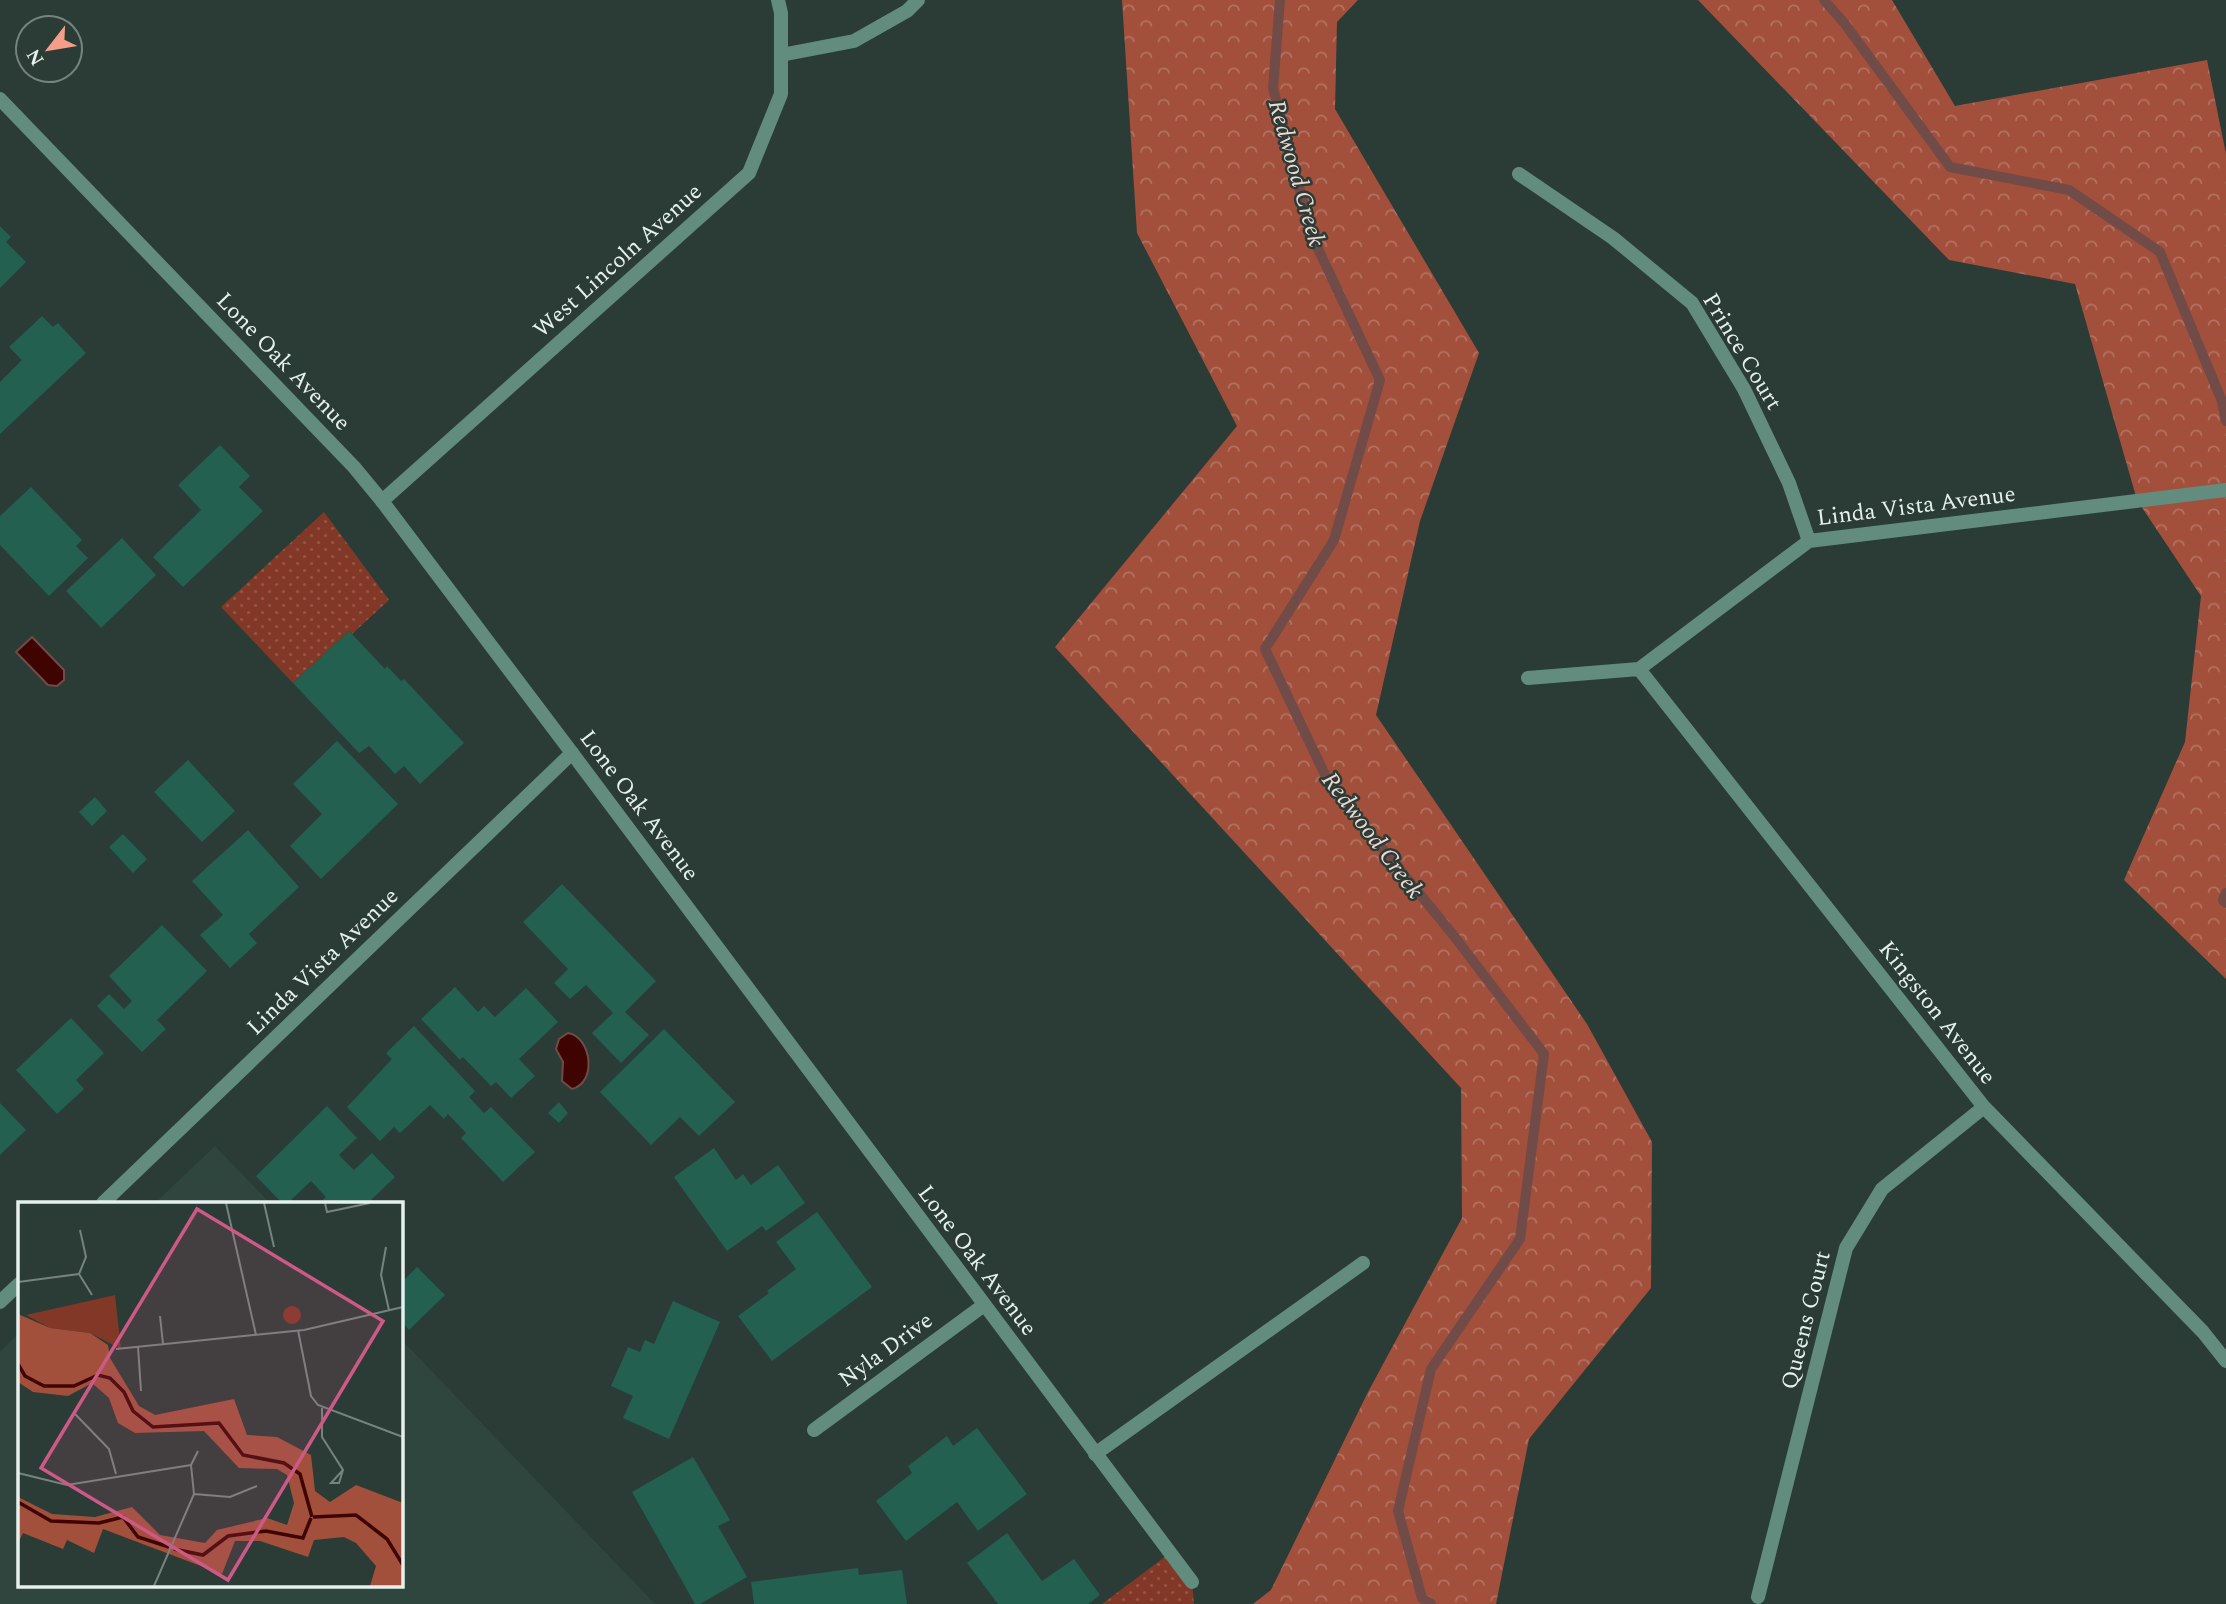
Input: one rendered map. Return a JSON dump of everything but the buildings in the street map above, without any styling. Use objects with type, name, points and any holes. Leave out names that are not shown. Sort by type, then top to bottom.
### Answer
[{"type":"street","name":"West Lincoln Avenue","points":[[382,501],[749,173],[781,94],[778,0]]},
{"type":"street","points":[[781,55],[854,41],[907,11],[918,0]]},
{"type":"street","name":"Lone Oak Avenue","points":[[0,99],[354,467],[382,501],[1192,1582]]},
{"type":"street","name":"Prince Court","points":[[1519,174],[1613,238],[1692,303],[1744,388],[1789,483],[1809,541]]},
{"type":"street","name":"Linda Vista Avenue","points":[[1639,669],[1809,541],[2221,490]]},
{"type":"street","points":[[1528,678],[1639,669]]},
{"type":"street","name":"Kingston Avenue","points":[[1639,669],[1984,1107],[2122,1252],[2203,1332],[2226,1361]]},
{"type":"street","name":"Linda Vista Avenue","points":[[104,1202],[572,753]]},
{"type":"street","name":"Queens Court","points":[[1758,1597],[1846,1248],[1882,1189],[1984,1107]]},
{"type":"street","points":[[1095,1454],[1363,1263]]},
{"type":"street","points":[[0,1303],[18,1285]]},
{"type":"street","name":"Nyla Drive","points":[[814,1430],[984,1305]]},
{"type":"shaded area","points":[[324,512],[389,600],[352,634],[349,631],[293,683],[221,607]]},
{"type":"shaded area","points":[[32,637],[64,670],[64,680],[57,686],[48,685],[16,652]]},
{"type":"shaded area","points":[[568,1033],[576,1036],[582,1043],[588,1060],[585,1078],[580,1085],[572,1089],[562,1081],[563,1062],[556,1049],[559,1039]]},
{"type":"shaded area","points":[[215,1146],[269,1202],[156,1202]]},
{"type":"shaded area","points":[[18,1334],[18,1586],[402,1586],[402,1340],[655,1604],[0,1604],[0,1352]]},
{"type":"shaded area","points":[[1170,1553],[1192,1582],[1194,1604],[1102,1604]]},
{"type":"green space","points":[[1122,0],[1358,0],[1337,22],[1335,109],[1479,353],[1420,521],[1376,715],[1587,1024],[1652,1142],[1651,1288],[1529,1439],[1496,1604],[1253,1604],[1271,1590],[1368,1392],[1462,1218],[1461,1088],[1055,647],[1237,426],[1137,233]]},
{"type":"green space","points":[[1698,0],[1892,0],[1955,106],[2207,60],[2226,154],[2226,979],[2124,880],[2185,742],[2201,596],[2137,500],[2075,284],[1949,260]]},
{"type":"waterway","name":"Redwood Creek","points":[[1280,0],[1273,88],[1312,236],[1380,380],[1334,540],[1265,649],[1329,783],[1454,936],[1544,1054],[1520,1239],[1431,1369],[1398,1511],[1422,1598],[1431,1604]]},
{"type":"waterway","points":[[1824,0],[1845,24],[1950,167],[2069,190],[2160,252],[2222,401],[2226,421]]},
{"type":"waterway","points":[[2226,893],[2223,900],[2226,903]]}]
